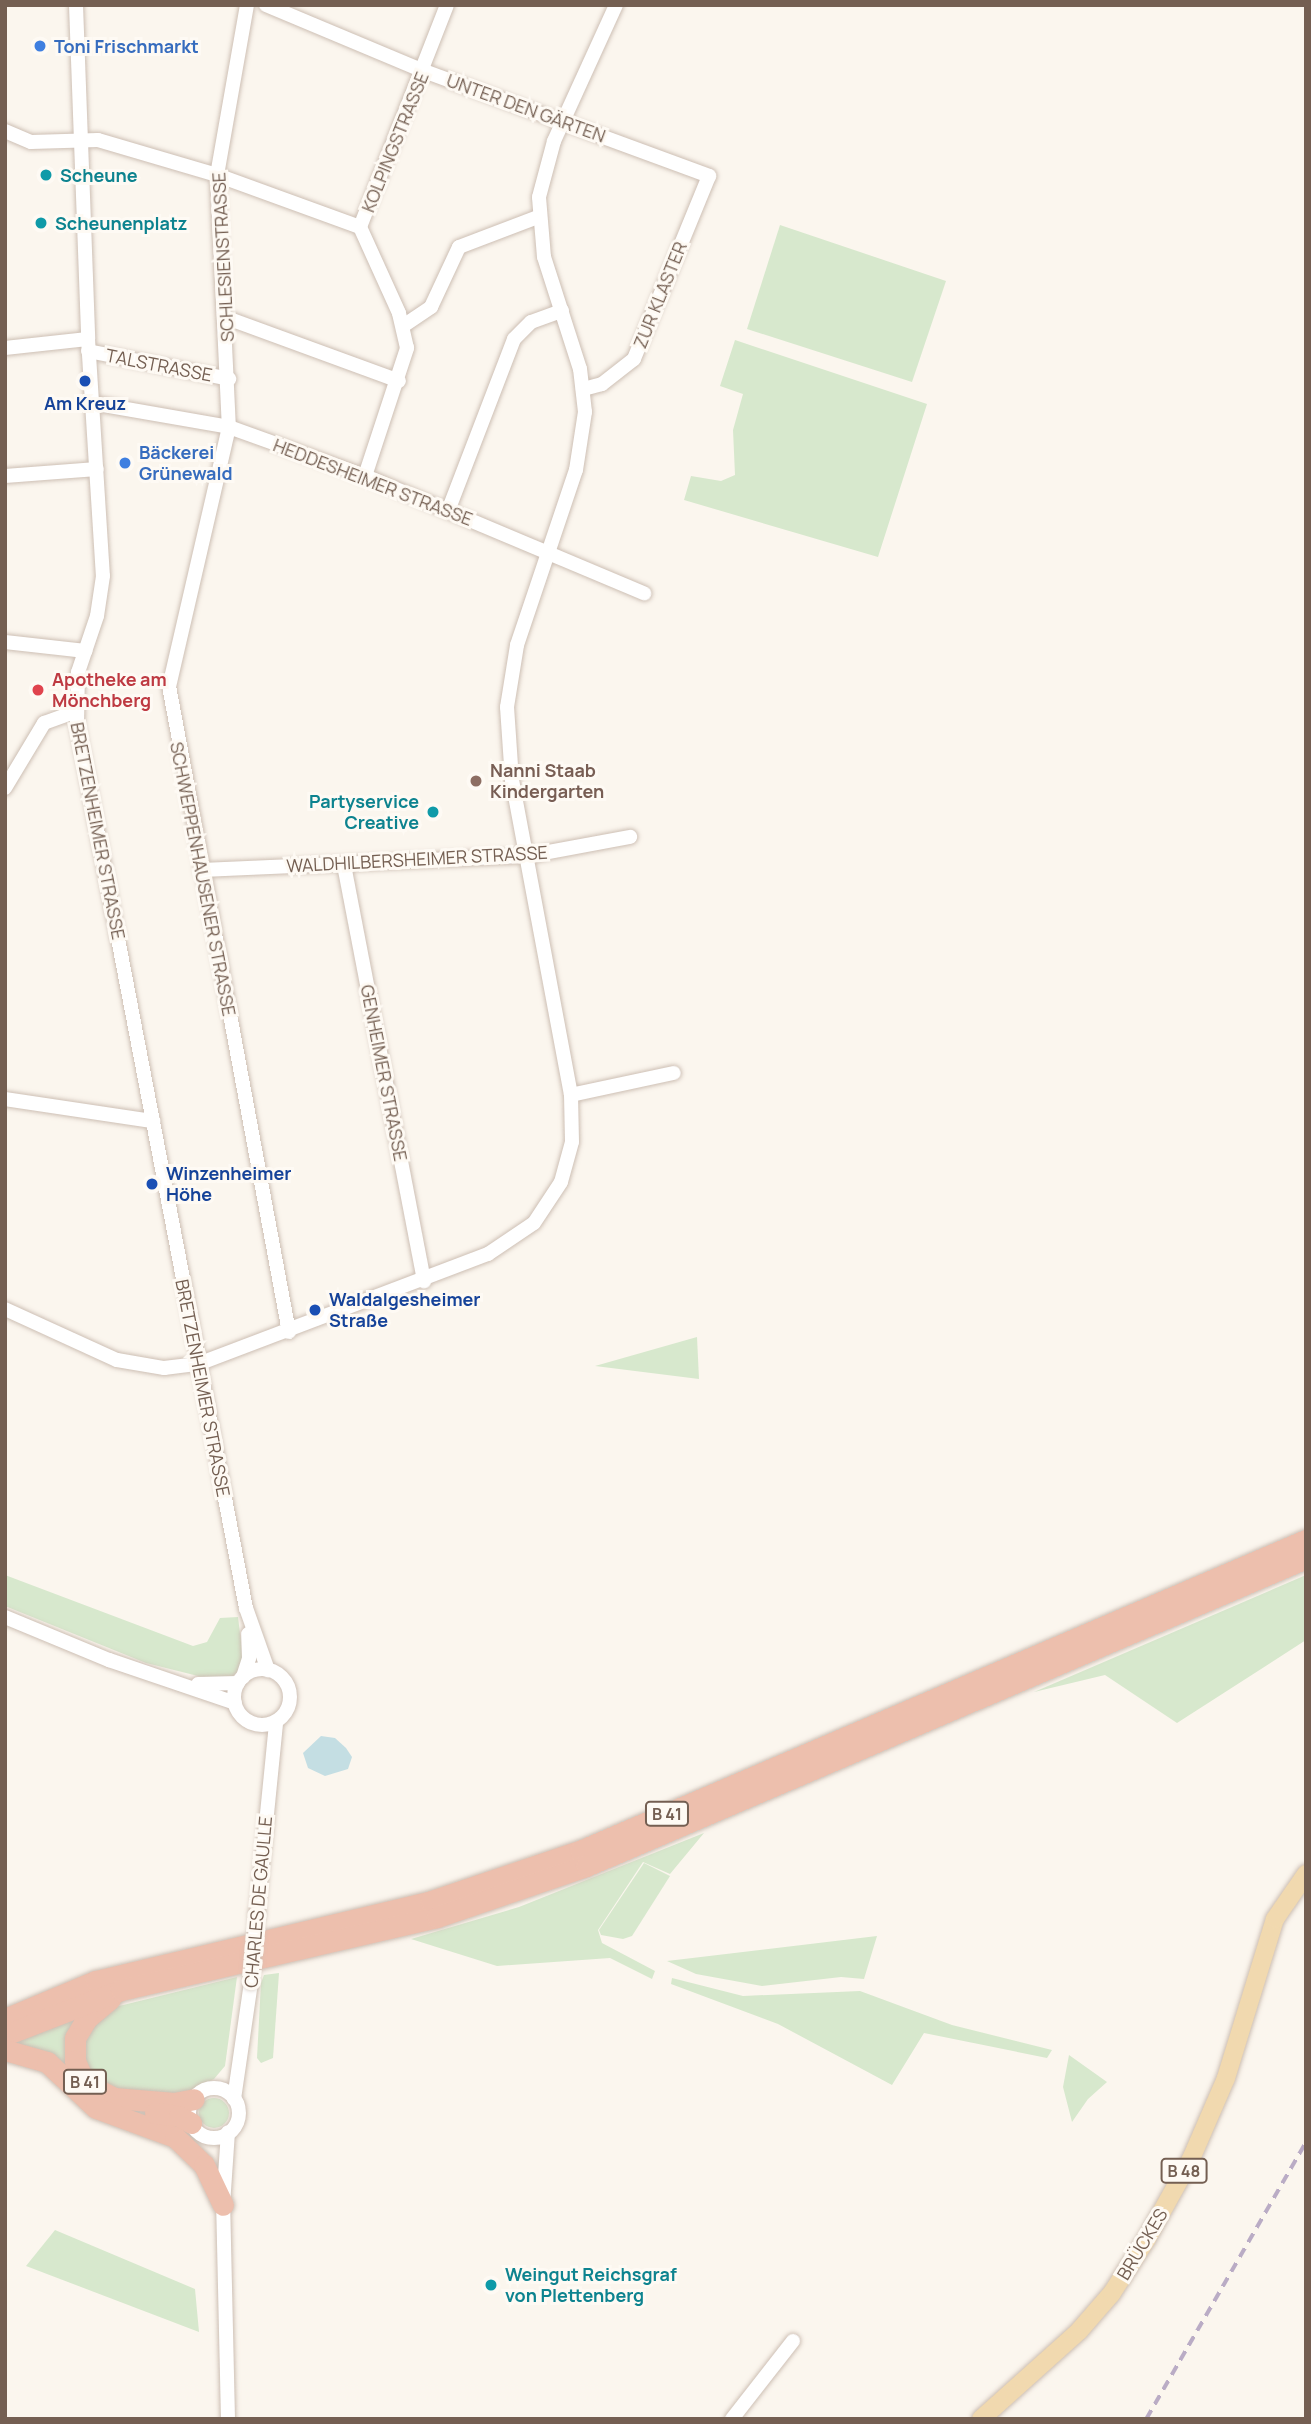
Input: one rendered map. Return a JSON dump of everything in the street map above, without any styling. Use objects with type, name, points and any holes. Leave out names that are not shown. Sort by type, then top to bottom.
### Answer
[{"type":"highway","name":"B 41","points":[[5,2019],[96,1982],[431,1901],[568,1856],[1306,1540]]},
{"type":"highway","name":"B 41","points":[[5,2035],[121,1990],[437,1917],[574,1870],[1306,1558]]},
{"type":"highway","name":"B 41","points":[[121,1990],[78,2031],[74,2054],[80,2076],[91,2088],[114,2098],[174,2103],[202,2094]]},
{"type":"highway","name":"B 41","points":[[5,2050],[47,2062],[83,2100],[111,2113],[163,2130],[186,2146],[204,2165],[223,2205]]},
{"type":"highway","name":"B 41","points":[[111,2113],[174,2115],[198,2129]]},
{"type":"main road","name":"BRÜCKES","points":[[981,2419],[1079,2331],[1112,2293],[1146,2240],[1222,2088],[1275,1919],[1306,1874]]},
{"type":"street","name":"BRETZENHEIMER STRASSE","points":[[76,5],[88,345],[102,584],[85,651],[75,712],[246,1608],[249,1658],[241,1680]]},
{"type":"street","name":"UNTER DEN GÄRTEN","points":[[266,5],[424,71],[709,176]]},
{"type":"street","name":"KOLPINGSTRASSE","points":[[365,476],[407,354],[403,326],[360,228],[424,71],[447,5]]},
{"type":"street","points":[[5,1309],[117,1360],[164,1368],[198,1364],[424,1281],[488,1254],[534,1223],[568,1162],[573,1119],[571,1095],[512,780],[507,707],[517,645],[581,451],[583,389],[544,257],[538,218],[542,181],[563,121],[616,5]]},
{"type":"street","name":"SCHLESIENSTRASSE","points":[[229,427],[227,318],[217,175],[246,10]]},
{"type":"street","points":[[5,131],[31,142],[80,138],[217,175],[360,228]]},
{"type":"street","name":"ZUR KLASTER","points":[[583,389],[602,384],[634,359],[709,176]]},
{"type":"street","points":[[403,326],[431,307],[459,247],[538,218]]},
{"type":"street","points":[[448,511],[514,339],[531,323],[562,312]]},
{"type":"street","points":[[227,318],[399,381]]},
{"type":"street","name":"TALSTRASSE","points":[[5,348],[88,345],[229,379]]},
{"type":"street","name":"HEDDESHEIMER STRASSE","points":[[92,402],[229,427],[365,476],[644,593]]},
{"type":"street","name":"SCHWEPPENHAUSENER STRASSE","points":[[229,427],[170,671],[171,704],[289,1332]]},
{"type":"street","points":[[5,476],[97,470]]},
{"type":"street","points":[[5,642],[85,651]]},
{"type":"street","points":[[5,788],[44,723],[75,712]]},
{"type":"street","name":"WALDHILBERSHEIMER STRASSE","points":[[202,870],[527,856],[630,837]]},
{"type":"street","name":"GENHEIMER STRASSE","points":[[344,865],[424,1281]]},
{"type":"street","points":[[571,1095],[674,1073]]},
{"type":"street","points":[[5,1098],[153,1121]]},
{"type":"street","name":"BRETZENHEIMER STRASSE","points":[[246,1608],[268,1670]]},
{"type":"street","points":[[5,1617],[163,1679],[235,1703],[243,1717],[255,1724],[276,1722],[288,1709],[290,1691],[280,1675],[268,1670],[241,1680],[206,1685],[163,1679]]},
{"type":"street","points":[[235,1703],[241,1680]]},
{"type":"street","name":"CHARLES DE GAULLE","points":[[234,2099],[251,1982],[268,1774],[276,1722]]},
{"type":"street","name":"CHARLES DE GAULLE","points":[[255,1724],[264,1742],[268,1774]]},
{"type":"street","name":"CHARLES DE GAULLE","points":[[202,2094],[228,2071],[245,2029]]},
{"type":"street","points":[[223,2205],[215,2150],[198,2129],[202,2094],[224,2090],[234,2099],[238,2119],[228,2133],[223,2205],[228,2419]]},
{"type":"street","points":[[198,2129],[228,2133]]},
{"type":"street","points":[[732,2419],[793,2341]]},
{"type":"green space","points":[[780,225],[946,281],[912,382],[747,329]]},
{"type":"green space","points":[[735,340],[927,404],[878,557],[684,500],[691,476],[721,481],[735,475],[733,430],[743,394],[720,386]]},
{"type":"green space","points":[[697,1337],[699,1379],[595,1366]]},
{"type":"green space","points":[[5,1575],[193,1646],[207,1642],[220,1618],[238,1617],[243,1658],[240,1669],[232,1677],[210,1679],[146,1663],[5,1606]]},
{"type":"green space","points":[[1306,1575],[1306,1640],[1177,1723],[1105,1675],[1034,1692]]},
{"type":"green space","points":[[704,1833],[670,1874],[643,1862],[598,1930],[602,1943],[655,1971],[652,1979],[610,1958],[497,1966],[411,1939],[519,1907]]},
{"type":"green space","points":[[644,1863],[670,1876],[632,1936],[623,1939],[601,1935],[599,1930]]},
{"type":"green space","points":[[877,1936],[864,1979],[841,1977],[762,1986],[696,1974],[667,1961]]},
{"type":"green space","points":[[279,1973],[273,2058],[261,2063],[257,2058],[261,1983],[264,1975]]},
{"type":"green space","points":[[237,1977],[225,2066],[214,2079],[185,2095],[102,2088],[84,2067],[82,2041],[88,2028],[115,2007]]},
{"type":"green space","points":[[672,1978],[743,1996],[860,1991],[952,2025],[1052,2050],[1047,2058],[924,2033],[892,2085],[778,2024],[671,1984]]},
{"type":"green space","points":[[81,2012],[71,2071],[6,2042]]},
{"type":"green space","points":[[1069,2055],[1107,2082],[1088,2099],[1072,2122],[1063,2087]]},
{"type":"green space","points":[[214,2098],[225,2102],[229,2113],[225,2124],[214,2128],[203,2124],[199,2113],[203,2102]]},
{"type":"green space","points":[[55,2230],[195,2289],[199,2332],[26,2266]]},
{"type":"water","points":[[321,1736],[335,1738],[346,1748],[352,1757],[348,1769],[325,1776],[308,1768],[303,1753]]},
{"type":"railway","points":[[1146,2419],[1306,2142]]},
{"type":"place","name":"Toni Frischmarkt","points":[[40,46]]},
{"type":"place","name":"Scheune","points":[[46,175]]},
{"type":"place","name":"Scheunenplatz","points":[[41,223]]},
{"type":"place","name":"Am Kreuz","points":[[85,381]]},
{"type":"place","name":"Bäckerei Grünewald","points":[[125,463]]},
{"type":"place","name":"Apotheke am Mönchberg","points":[[38,690]]},
{"type":"place","name":"Nanni Staab Kindergarten","points":[[476,781]]},
{"type":"place","name":"Partyservice Creative","points":[[433,812]]},
{"type":"place","name":"Winzenheimer Höhe","points":[[152,1184]]},
{"type":"place","name":"Waldalgesheimer Straße","points":[[315,1310]]},
{"type":"place","name":"Weingut Reichsgraf von Plettenberg","points":[[491,2285]]}]
